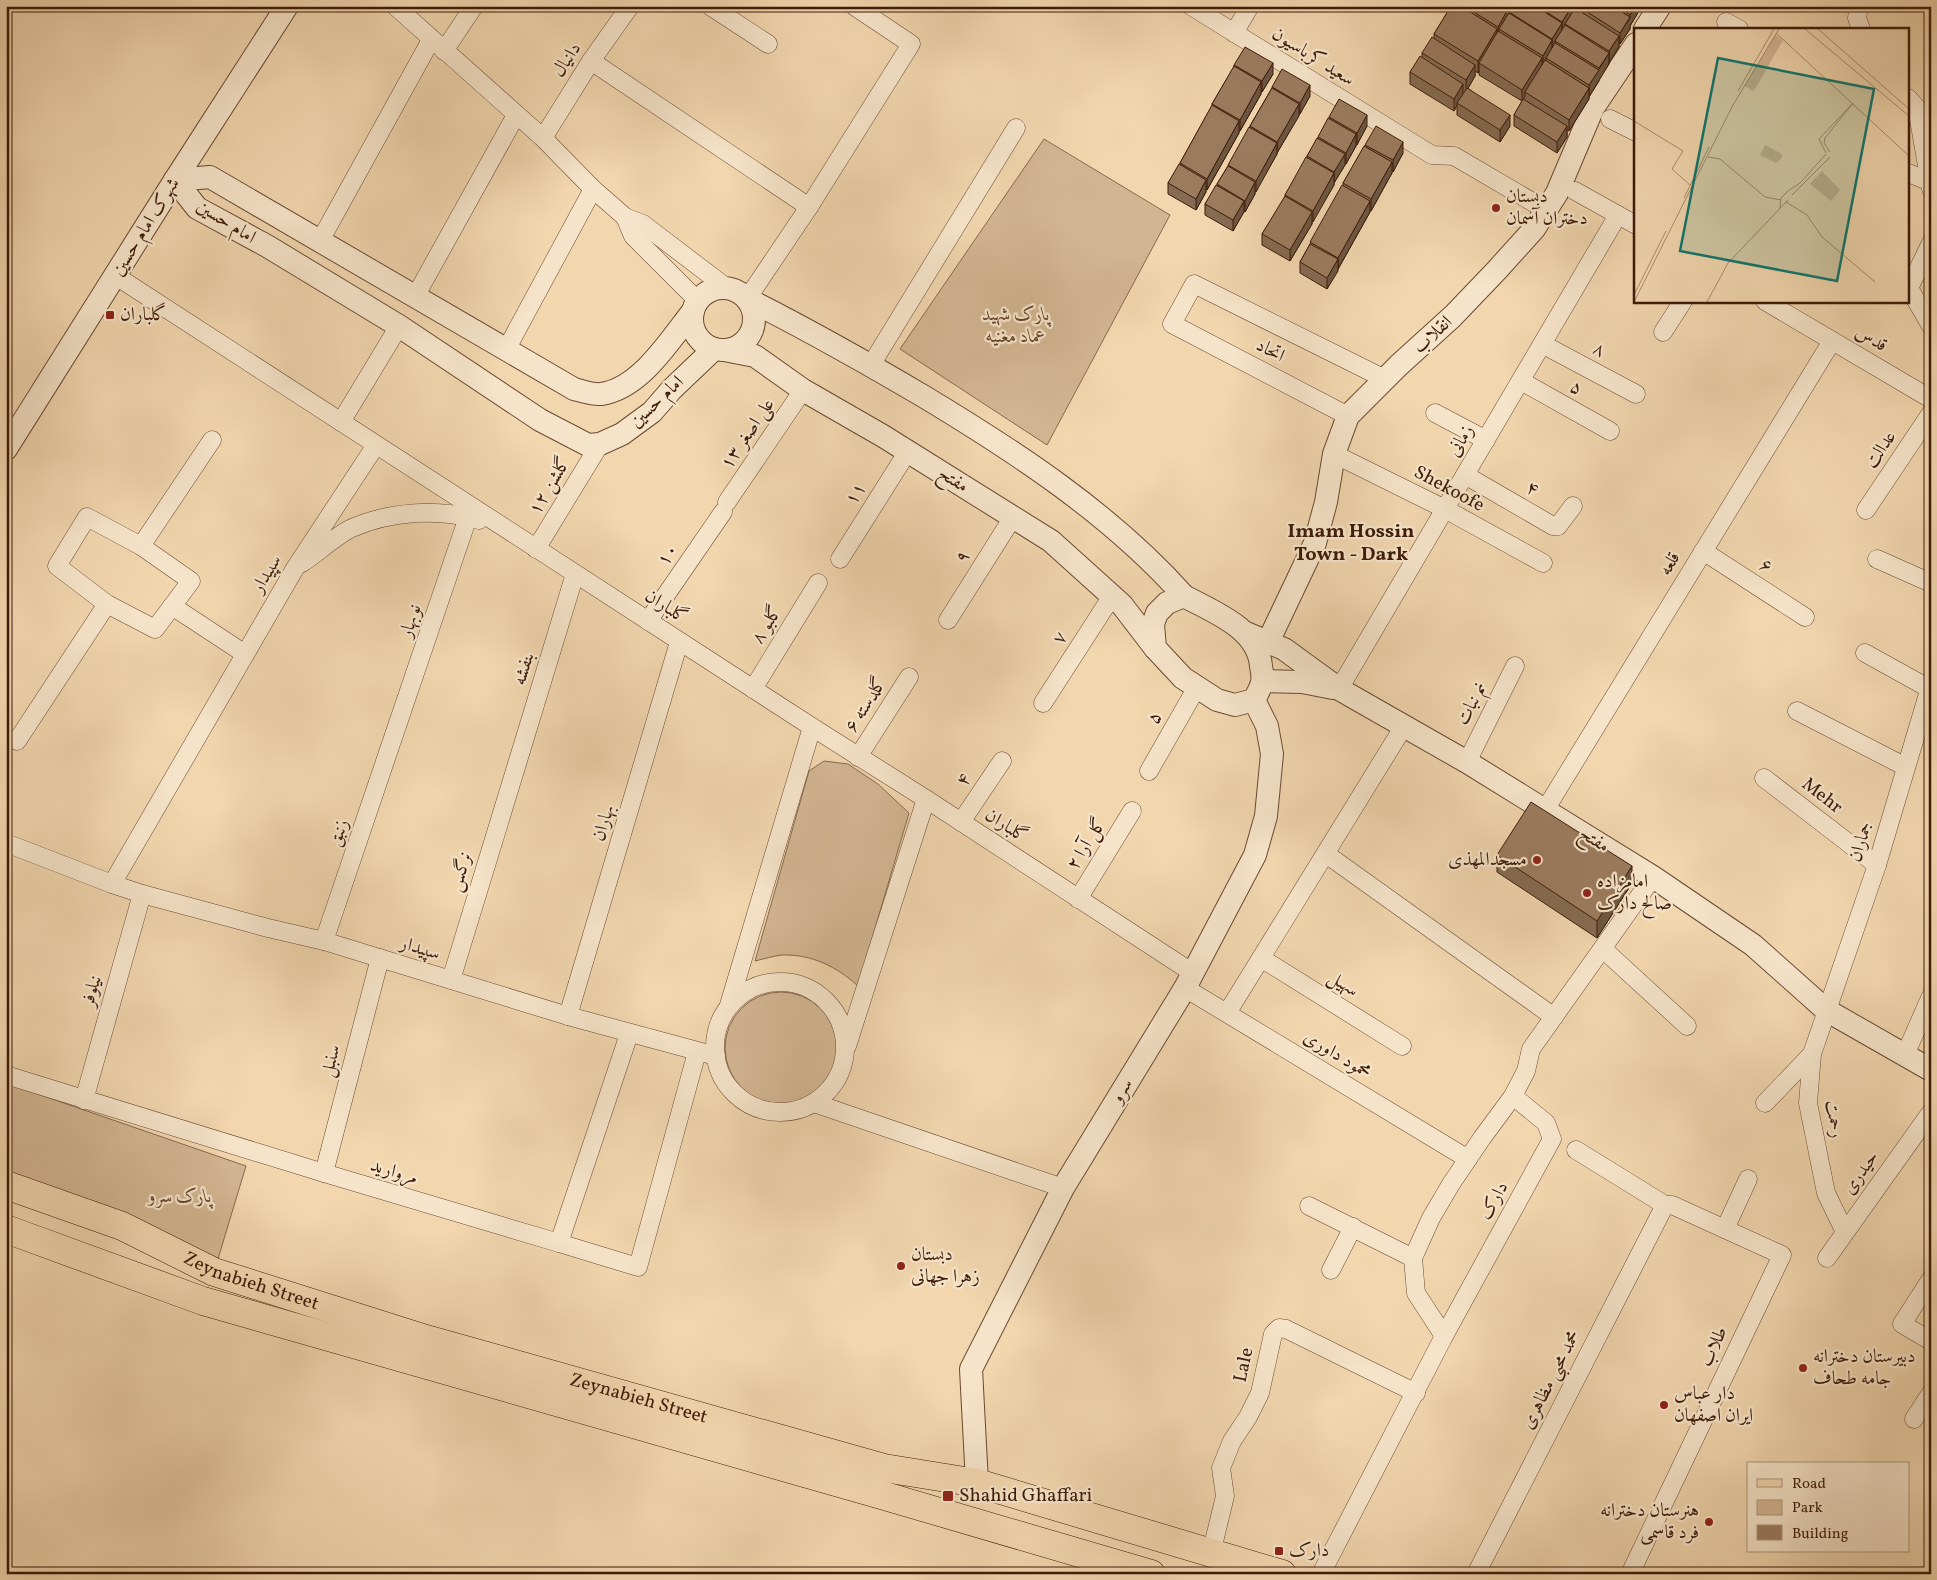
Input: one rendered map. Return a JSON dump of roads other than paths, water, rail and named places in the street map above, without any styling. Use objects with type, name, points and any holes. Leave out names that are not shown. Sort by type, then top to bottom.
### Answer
[{"type":"main road","name":"Zeynabieh Street","points":[[6,1185],[122,1226],[214,1272],[426,1338],[884,1468],[977,1484],[1282,1574]]},
{"type":"main road","name":"Zeynabieh Street","points":[[6,1229],[203,1301],[1151,1574]]},
{"type":"street","name":"شهرک امام حسین","points":[[6,449],[287,6]]},
{"type":"street","points":[[395,6],[543,138],[593,189],[625,217],[643,224],[727,288],[871,365],[1021,458],[1086,507],[1152,562],[1184,596],[1212,610],[1244,632],[1255,644],[1261,659],[1258,690]]},
{"type":"street","points":[[320,241],[438,45],[474,6]]},
{"type":"street","name":"دانیال","points":[[543,138],[591,61],[630,6]]},
{"type":"street","points":[[710,6],[768,44]]},
{"type":"street","points":[[747,299],[809,207],[911,44],[854,6]]},
{"type":"street","name":"سعید کرباسیون","points":[[1191,6],[1432,155],[1454,156],[1546,210]]},
{"type":"street","points":[[1234,33],[1250,6]]},
{"type":"street","points":[[1646,28],[1660,6]]},
{"type":"street","name":"انقلاب","points":[[1268,642],[1315,543],[1326,502],[1334,454],[1348,416],[1453,316],[1534,228],[1556,193],[1593,108],[1634,47]]},
{"type":"street","points":[[591,61],[809,207]]},
{"type":"street","points":[[1910,100],[1917,108],[1930,185]]},
{"type":"street","points":[[415,297],[516,115]]},
{"type":"street","points":[[1610,119],[1634,131]]},
{"type":"street","points":[[871,365],[1016,128]]},
{"type":"street","points":[[1910,174],[1930,185]]},
{"type":"street","name":"امام حسین","points":[[175,180],[210,177],[574,389],[600,395],[625,386],[653,362],[695,306]]},
{"type":"street","name":"امام حسین","points":[[175,180],[197,208],[267,246],[399,326],[540,420],[588,445],[600,444],[622,434],[652,412],[672,389],[719,349]]},
{"type":"street","points":[[506,350],[593,189]]},
{"type":"street","points":[[1575,191],[1634,224]]},
{"type":"street","name":"زمانی","points":[[1339,689],[1618,215]]},
{"type":"street","points":[[625,217],[633,236],[695,306]]},
{"type":"street","points":[[1910,286],[1931,243]]},
{"type":"street","name":"گلباران","points":[[116,276],[812,728],[926,799],[1078,899],[1189,981]]},
{"type":"street","name":"اتحاد","points":[[1348,416],[1172,324],[1194,284],[1385,379]]},
{"type":"street","points":[[727,288],[710,290],[695,306],[692,321],[694,330],[706,345],[719,349],[740,345],[751,332],[754,314],[747,299]]},
{"type":"street","points":[[1910,290],[1931,326]]},
{"type":"street","points":[[1663,332],[1682,302]]},
{"type":"street","name":"قدس","points":[[1767,302],[1931,399]]},
{"type":"street","points":[[341,422],[399,326]]},
{"type":"street","name":"قلعه","points":[[1545,810],[1832,341]]},
{"type":"street","name":"۸","points":[[1542,344],[1636,394]]},
{"type":"street","name":"مفتح","points":[[719,349],[755,356],[803,390],[908,451],[1051,541],[1122,605],[1155,648]]},
{"type":"street","name":"۵","points":[[1521,381],[1610,431]]},
{"type":"street","name":"علی اصغر ۱۳","points":[[725,507],[803,390]]},
{"type":"street","points":[[1435,412],[1486,440]]},
{"type":"street","name":"عدالت","points":[[1866,510],[1931,413]]},
{"type":"street","points":[[141,546],[212,440]]},
{"type":"street","name":"گلشن ۱۲","points":[[536,549],[600,444]]},
{"type":"street","name":"سپیدار","points":[[112,884],[294,570],[376,445]]},
{"type":"street","name":"۱۱","points":[[840,559],[908,451]]},
{"type":"street","name":"Shekoofe","points":[[1334,454],[1445,509],[1543,564]]},
{"type":"street","name":"۴","points":[[1465,475],[1553,526],[1558,526],[1572,506]]},
{"type":"street","name":"۱۰","points":[[648,621],[725,507]]},
{"type":"street","points":[[294,570],[351,528],[405,512],[459,514],[504,527]]},
{"type":"street","points":[[87,517],[141,546],[191,581],[155,629],[107,604],[57,566],[87,517]]},
{"type":"street","name":"نوبهار","points":[[394,738],[468,517]]},
{"type":"street","name":"۹","points":[[948,620],[1013,517]]},
{"type":"street","name":"۶","points":[[1704,550],[1805,617]]},
{"type":"street","points":[[1877,559],[1931,583]]},
{"type":"street","name":"بنفشه","points":[[513,777],[575,574]]},
{"type":"street","name":"گلبو ۸","points":[[753,689],[818,582]]},
{"type":"street","name":"۷","points":[[1043,703],[1112,596]]},
{"type":"street","points":[[1184,596],[1167,603],[1157,613],[1153,624],[1155,648],[1183,678],[1217,700],[1235,705],[1258,690],[1302,682],[1339,689]]},
{"type":"street","points":[[17,741],[107,604]]},
{"type":"street","points":[[172,606],[245,654]]},
{"type":"street","name":"مفتح","points":[[1244,632],[1284,649],[1339,689],[1467,762],[1654,877],[1753,946],[1826,1010],[1931,1070]]},
{"type":"street","name":"بهاران","points":[[568,1016],[680,642]]},
{"type":"street","points":[[1865,653],[1930,686]]},
{"type":"street","name":"نم نبات","points":[[1467,762],[1515,666]]},
{"type":"street","name":"گلدسته ۶","points":[[858,757],[909,677]]},
{"type":"street","name":"جماران","points":[[1826,1010],[1877,865],[1930,686]]},
{"type":"street","name":"۵","points":[[1149,770],[1197,687]]},
{"type":"street","name":"سرو","points":[[977,1484],[971,1370],[1063,1188],[1189,981],[1255,856],[1266,816],[1272,754],[1258,690]]},
{"type":"street","points":[[1797,711],[1906,767]]},
{"type":"street","points":[[1227,1014],[1404,726]]},
{"type":"street","points":[[729,1005],[747,990],[768,982],[790,982],[812,989],[830,1003],[842,1023],[846,1043],[844,1064],[835,1083],[821,1098],[803,1109],[783,1113],[762,1110],[743,1102],[728,1088],[718,1069],[714,1046],[718,1024],[729,1005],[812,728]]},
{"type":"street","name":"زنبق","points":[[324,941],[394,738]]},
{"type":"street","name":"۴","points":[[961,822],[1002,762]]},
{"type":"street","name":"نرگس","points":[[450,980],[513,777]]},
{"type":"street","name":"Mehr","points":[[1764,778],[1877,865]]},
{"type":"street","points":[[845,1051],[926,799]]},
{"type":"street","name":"گل آرا ۲","points":[[1078,899],[1132,811]]},
{"type":"street","name":"سپیدار","points":[[6,843],[142,894],[324,941],[629,1034],[716,1056]]},
{"type":"street","points":[[1326,854],[1554,1017]]},
{"type":"street","points":[[1444,1336],[1416,1292],[1413,1258],[1430,1218],[1468,1159],[1514,1096],[1526,1071],[1531,1049],[1654,877]]},
{"type":"street","name":"نیلوفر","points":[[84,1100],[142,894]]},
{"type":"street","points":[[1603,949],[1687,1026]]},
{"type":"street","name":"سنبل","points":[[324,1173],[380,958]]},
{"type":"street","name":"سهیل","points":[[1261,958],[1402,1046]]},
{"type":"street","name":"محمود داوری","points":[[1189,981],[1227,1014],[1468,1159]]},
{"type":"street","points":[[1905,1055],[1931,996]]},
{"type":"street","name":"رحمت","points":[[1826,1010],[1812,1054],[1808,1103],[1826,1193],[1845,1232]]},
{"type":"street","points":[[560,1244],[629,1034]]},
{"type":"street","name":"مروارید","points":[[6,1075],[638,1267],[697,1052]]},
{"type":"street","points":[[1765,1103],[1812,1054]]},
{"type":"street","name":"دارک","points":[[1321,1574],[1444,1336],[1552,1139],[1546,1123],[1514,1096]]},
{"type":"street","points":[[814,1103],[1063,1188]]},
{"type":"street","name":"حیدری","points":[[1827,1258],[1931,1112]]},
{"type":"street","name":"طلاب","points":[[1576,1150],[1665,1205],[1672,1205],[1782,1254],[1630,1574]]},
{"type":"street","points":[[1725,1229],[1748,1179]]},
{"type":"street","name":"محمد محبی مظاهری","points":[[1476,1574],[1665,1205]]},
{"type":"street","points":[[1309,1206],[1413,1258]]},
{"type":"street","points":[[1331,1270],[1353,1227]]},
{"type":"street","points":[[1931,1279],[1902,1324],[1931,1341]]},
{"type":"street","name":"Lale","points":[[1211,1554],[1225,1496],[1221,1468],[1232,1441],[1248,1417],[1260,1393],[1272,1334],[1279,1328],[1286,1329],[1416,1393]]},
{"type":"street","points":[[1914,1419],[1931,1393]]},
{"type":"place","name":"دبستان دختران آسمان","points":[[1496,208]]},
{"type":"place","name":"گلباران","points":[[110,315]]},
{"type":"place","name":"مسجدالمهذی","points":[[1537,860]]},
{"type":"place","name":"امامزاده صالح دارک","points":[[1587,893]]},
{"type":"place","name":"دبستان زهرا جهانی","points":[[901,1266]]},
{"type":"place","name":"دبیرستان دخترانه جامه طحاف","points":[[1803,1368]]},
{"type":"place","name":"دار عباس ایران اصفهان","points":[[1664,1405]]},
{"type":"place","name":"Shahid Ghaffari","points":[[948,1496]]},
{"type":"place","name":"هنرستان دخترانه فرد قاسمی","points":[[1709,1522]]},
{"type":"place","name":"دارک","points":[[1279,1551]]},
{"type":"district","name":"Imam Hossin Town - Dark","points":[[1351,544]]},
{"type":"park label","name":"پارک شهید عماد مغنیه","points":[[1016,326]]},
{"type":"park label","name":"پارک سرو","points":[[180,1197]]}]
